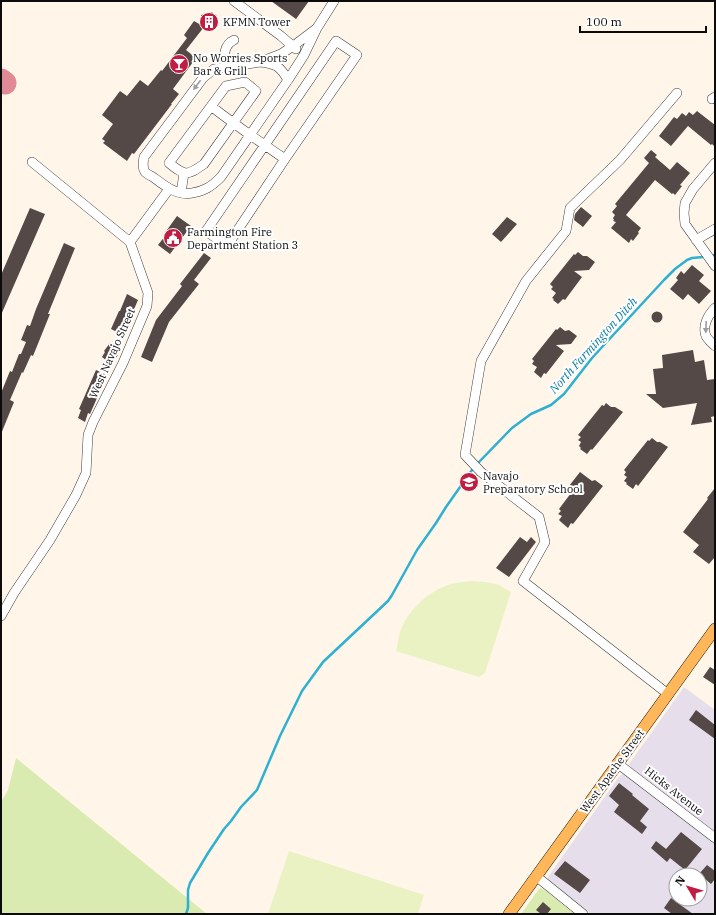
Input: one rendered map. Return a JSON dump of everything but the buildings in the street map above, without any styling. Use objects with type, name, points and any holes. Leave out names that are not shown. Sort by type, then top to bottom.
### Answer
[{"type":"main road","name":"West Apache Street","points":[[509,914],[617,762],[715,629]]},
{"type":"street","points":[[234,1],[304,55]]},
{"type":"street","points":[[317,28],[281,54],[260,62],[214,69],[203,78],[144,156],[142,164],[145,172],[169,189],[180,193],[191,194],[212,186],[222,177],[304,55],[317,28],[334,1]]},
{"type":"street","points":[[225,67],[225,50],[231,41],[234,40]]},
{"type":"street","points":[[336,41],[357,55],[285,159],[227,246],[206,231],[336,41]]},
{"type":"street","points":[[260,62],[278,66],[282,69],[288,80]]},
{"type":"street","points":[[245,82],[256,91],[233,123],[204,164],[194,171],[184,173],[169,163],[226,86],[245,82]]},
{"type":"street","points":[[668,694],[523,580],[546,542],[539,517],[481,472],[465,455],[481,361],[526,282],[566,231],[570,208],[620,160],[677,93]]},
{"type":"street","points":[[211,106],[285,159]]},
{"type":"street","points":[[32,162],[130,242],[169,189]]},
{"type":"street","points":[[715,163],[693,189],[685,203],[684,213],[685,224],[715,266]]},
{"type":"street","points":[[180,193],[184,173]]},
{"type":"street","points":[[696,240],[715,229]]},
{"type":"street","name":"West Navajo Street","points":[[1,616],[14,593],[50,540],[76,495],[86,473],[88,435],[123,363],[147,306],[148,293],[130,242]]},
{"type":"street","points":[[715,308],[708,318],[705,330],[706,336],[715,346]]},
{"type":"street","name":"Hicks Avenue","points":[[617,762],[715,838]]},
{"type":"street","points":[[536,876],[583,914]]},
{"type":"shaded area","points":[[684,687],[715,710],[715,832],[629,764]]},
{"type":"shaded area","points":[[624,774],[715,844],[715,914],[591,914],[548,879],[618,778]]},
{"type":"green space","points":[[471,581],[499,585],[511,592],[485,673],[479,677],[396,651],[399,634],[404,623],[422,601],[429,595],[447,586]]},
{"type":"green space","points":[[16,758],[207,914],[1,914],[1,802],[8,790]]},
{"type":"green space","points":[[289,851],[424,895],[418,914],[268,914]]},
{"type":"green space","points":[[542,888],[575,914],[521,914],[539,889]]},
{"type":"waterway","name":"North Farmington Ditch","points":[[479,462],[512,428],[531,414],[551,405],[564,394],[592,358],[675,269],[687,260],[703,257]]},
{"type":"waterway","name":"North Farmington Ditch","points":[[186,914],[188,908],[188,890],[190,883],[224,829],[241,807],[257,790],[280,736],[302,691],[323,662],[388,601],[417,550],[472,470]]},
{"type":"taxiway","points":[[1,80],[5,83]]},
{"type":"place","name":"KFMN Tower","points":[[209,22]]},
{"type":"place","name":"No Worries Sports Bar & Grill","points":[[179,64]]},
{"type":"place","name":"Farmington Fire Department Station 3","points":[[173,238]]},
{"type":"place","name":"Navajo Preparatory School","points":[[469,482]]}]
